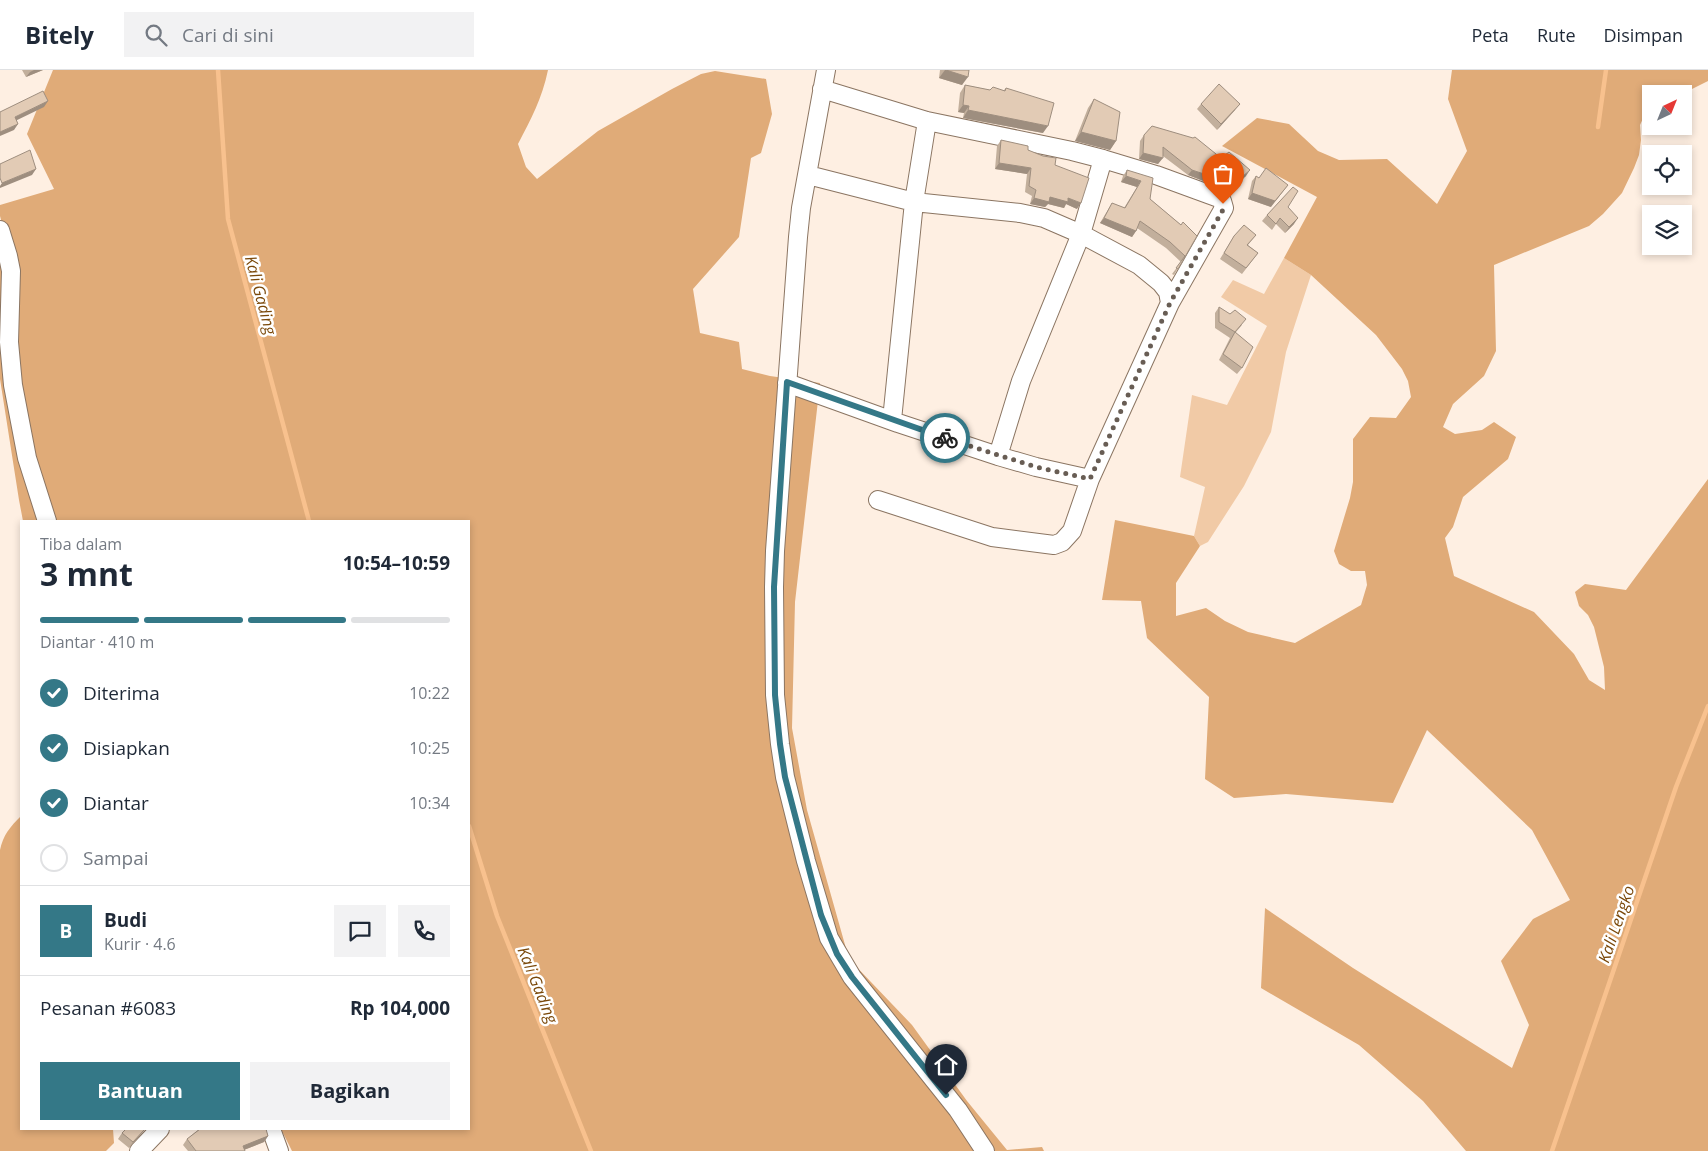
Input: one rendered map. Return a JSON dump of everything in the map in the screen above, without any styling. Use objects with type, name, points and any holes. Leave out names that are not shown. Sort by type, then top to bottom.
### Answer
[{"type":"street","points":[[826,70],[801,208],[787,382],[775,569],[775,695],[780,744],[794,816],[821,915],[837,954],[852,977],[958,1110],[985,1151]]},
{"type":"street","points":[[822,89],[927,121],[1103,159],[1156,175],[1219,198],[1224,208],[1170,303],[1090,479],[1068,538],[1054,545],[992,537],[878,500]]},
{"type":"street","points":[[892,420],[914,202],[927,121]]},
{"type":"street","points":[[998,456],[1021,381],[1081,234],[1103,159]]},
{"type":"street","points":[[808,175],[914,202],[1020,213],[1044,218],[1081,234],[1139,265],[1151,274],[1168,292],[1170,303]]},
{"type":"street","points":[[0,230],[11,271],[9,342],[13,385],[27,458],[47,520]]},
{"type":"street","points":[[787,382],[998,456],[1090,479]]},
{"type":"street","points":[[139,1151],[159,1130]]},
{"type":"street","points":[[271,1130],[279,1151]]},
{"type":"shaded area","points":[[53,70],[548,70],[539,100],[518,144],[526,167],[537,179],[598,131],[701,74],[715,71],[766,79],[772,114],[761,153],[751,158],[739,237],[693,289],[700,333],[739,342],[742,369],[770,376],[820,383],[795,602],[792,728],[807,810],[849,959],[912,1025],[967,1101],[1007,1150],[1042,1147],[1044,1151],[292,1151],[282,1130],[470,1130],[470,520],[23,520],[0,379],[0,239],[4,231],[0,216],[0,205],[54,189],[27,134]]},
{"type":"shaded area","points":[[1452,70],[1708,70],[1708,81],[1692,89],[1692,85],[1642,85],[1642,121],[1640,125],[1639,155],[1622,193],[1603,214],[1589,226],[1494,265],[1496,351],[1484,376],[1453,404],[1443,427],[1455,434],[1482,430],[1494,422],[1516,437],[1508,459],[1463,497],[1453,527],[1445,538],[1454,576],[1534,612],[1574,654],[1589,680],[1605,690],[1604,667],[1594,627],[1588,615],[1579,606],[1575,592],[1585,584],[1626,590],[1708,479],[1708,1151],[1466,1151],[1423,1101],[1359,1045],[1261,988],[1265,908],[1353,968],[1512,1068],[1529,1025],[1501,961],[1533,919],[1570,900],[1532,830],[1427,730],[1393,803],[1286,794],[1234,798],[1205,779],[1209,697],[1147,638],[1141,601],[1102,600],[1115,520],[1194,536],[1200,546],[1176,583],[1176,616],[1206,608],[1225,621],[1248,632],[1295,643],[1361,605],[1367,585],[1365,571],[1351,571],[1339,564],[1334,551],[1353,482],[1353,439],[1370,417],[1396,418],[1411,397],[1408,381],[1402,369],[1376,335],[1311,275],[1284,258],[1317,197],[1222,146],[1257,118],[1289,124],[1318,151],[1339,160],[1387,159],[1437,204],[1467,151],[1448,99]]},
{"type":"shaded area","points":[[1284,258],[1311,275],[1286,352],[1271,432],[1244,486],[1208,542],[1200,546],[1194,536],[1205,487],[1180,477],[1192,395],[1227,405],[1267,326],[1221,297],[1233,280],[1264,294]]},
{"type":"shaded area","points":[[20,817],[20,1130],[113,1130],[114,1143],[106,1151],[0,1151],[0,850],[3,840]]},
{"type":"building","points":[[946,70],[969,70],[968,77]]},
{"type":"building","points":[[1219,84],[1240,104],[1221,124],[1201,104]]},
{"type":"building","points":[[965,85],[990,90],[993,87],[1005,91],[1006,88],[1054,103],[1048,126],[968,110],[969,106],[963,105]]},
{"type":"building","points":[[43,91],[48,101],[15,117],[18,124],[0,132],[0,112]]},
{"type":"building","points":[[1094,99],[1120,112],[1116,141],[1081,132]]},
{"type":"building","points":[[1152,126],[1195,137],[1221,158],[1229,152],[1250,170],[1234,184],[1211,173],[1210,176],[1192,170],[1163,147],[1163,158],[1143,153],[1144,135]]},
{"type":"building","points":[[1001,140],[1028,146],[1028,150],[1043,156],[1056,158],[1055,165],[1089,178],[1081,203],[1068,198],[1068,202],[1050,197],[1049,202],[1034,198],[1036,190],[1029,186],[1031,168],[999,163]]},
{"type":"building","points":[[30,150],[36,169],[2,183],[0,164]]},
{"type":"building","points":[[1266,168],[1288,185],[1275,201],[1252,193],[1256,176],[1259,178]]},
{"type":"building","points":[[1127,170],[1153,178],[1150,199],[1181,225],[1183,222],[1197,236],[1178,269],[1176,268],[1185,256],[1170,242],[1140,221],[1136,231],[1104,218],[1112,203],[1125,208],[1141,181],[1126,176]]},
{"type":"building","points":[[1293,187],[1298,191],[1288,207],[1298,218],[1289,227],[1280,218],[1276,224],[1267,215]]},
{"type":"building","points":[[1244,225],[1256,235],[1247,245],[1258,253],[1246,268],[1224,253],[1234,236]]},
{"type":"building","points":[[1219,307],[1230,314],[1235,310],[1246,319],[1235,332],[1219,322]]},
{"type":"building","points":[[1235,332],[1253,347],[1242,368],[1223,354]]},
{"type":"building","points":[[125,1130],[144,1130],[133,1142],[122,1133]]},
{"type":"building","points":[[199,1130],[266,1130],[268,1136],[243,1146],[245,1151],[196,1151],[187,1139]]},
{"type":"waterway","name":"Kali Gading","points":[[218,70],[228,219],[309,520]]},
{"type":"waterway","points":[[1598,127],[1606,70]]},
{"type":"waterway","name":"Kali Lengko","points":[[1552,1151],[1676,787],[1708,706]]},
{"type":"waterway","name":"Kali Gading","points":[[470,829],[497,916],[591,1151]]},
{"type":"way so far","points":[[945,438],[1036,467],[1090,479],[1170,303],[1224,208],[1223,204]]},
{"type":"route","points":[[945,438],[898,423],[787,382],[774,587],[775,695],[780,744],[794,816],[821,915],[829,938],[852,977],[946,1095]]}]
